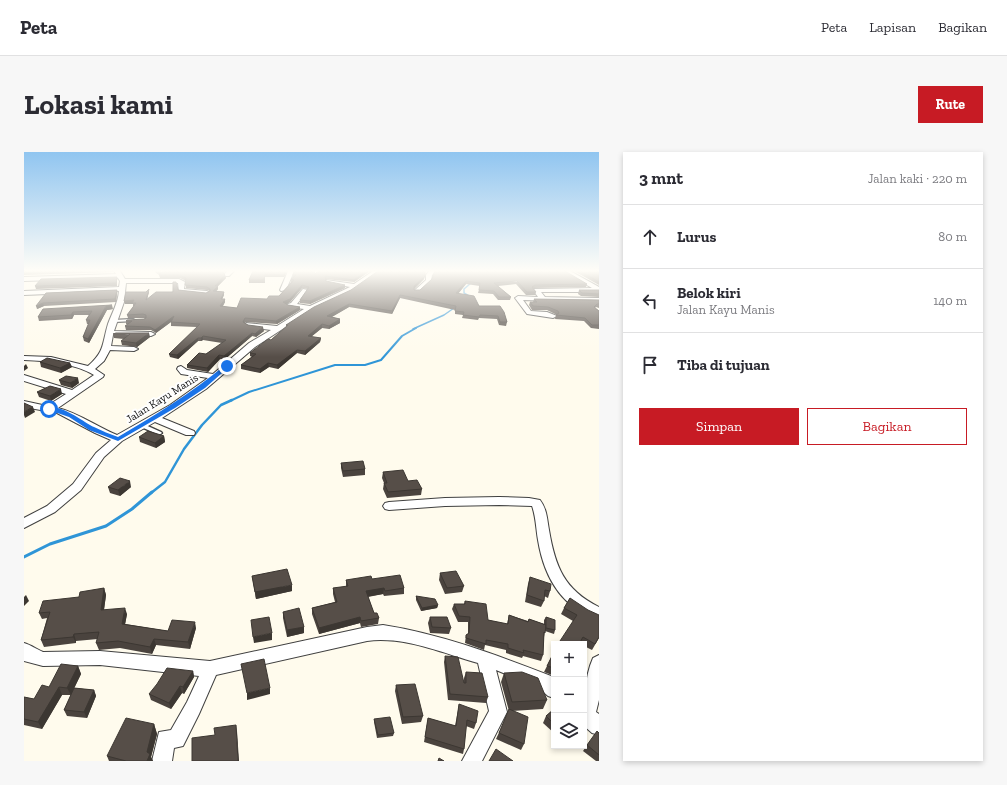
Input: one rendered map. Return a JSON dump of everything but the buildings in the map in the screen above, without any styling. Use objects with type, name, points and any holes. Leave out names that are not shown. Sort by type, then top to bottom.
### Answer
[{"type":"street","points":[[90,369],[101,359],[107,348],[118,299]]},
{"type":"street","points":[[296,299],[291,305],[311,308]]},
{"type":"street","name":"Jalan Kayu Manis","points":[[24,524],[51,509],[66,497],[77,487],[100,455],[118,439],[173,407],[215,377],[252,346],[278,328],[311,308],[332,299]]},
{"type":"street","points":[[518,299],[529,313],[547,314],[553,316]]},
{"type":"street","points":[[585,299],[599,300]]},
{"type":"street","points":[[521,304],[559,305]]},
{"type":"street","points":[[249,325],[278,328]]},
{"type":"street","points":[[110,333],[151,334]]},
{"type":"street","points":[[107,348],[134,349]]},
{"type":"street","points":[[24,358],[51,359],[90,369],[99,374],[99,376],[49,409]]},
{"type":"street","points":[[181,369],[184,372],[215,377]]},
{"type":"street","points":[[24,378],[74,393]]},
{"type":"street","points":[[24,404],[56,410],[118,439]]},
{"type":"street","points":[[154,418],[190,433]]},
{"type":"street","points":[[388,506],[445,502],[499,501],[521,501],[536,504],[539,507],[543,538],[549,561],[560,583],[568,595],[574,600],[599,614]]},
{"type":"street","points":[[24,650],[29,655],[43,659],[100,658],[210,669],[367,634],[383,632],[416,638],[485,658],[545,682],[551,687]]},
{"type":"street","points":[[472,761],[498,712],[485,658]]},
{"type":"street","points":[[590,719],[599,663]]},
{"type":"street","points":[[162,761],[166,738],[176,739],[193,708],[210,669]]},
{"type":"lane","points":[[114,321],[137,320]]},
{"type":"lane","points":[[141,425],[159,433]]},
{"type":"waterway","points":[[413,329],[444,315],[454,308]]},
{"type":"waterway","points":[[230,401],[249,392],[335,365],[365,365],[381,360],[402,336],[416,328]]},
{"type":"waterway","points":[[151,493],[165,482],[184,449],[202,425],[221,405],[232,400]]},
{"type":"waterway","points":[[24,557],[50,544],[106,526],[132,509],[152,492]]},
{"type":"route","points":[[49,409],[71,416],[104,434],[118,439],[173,407],[203,386],[227,366]]}]
